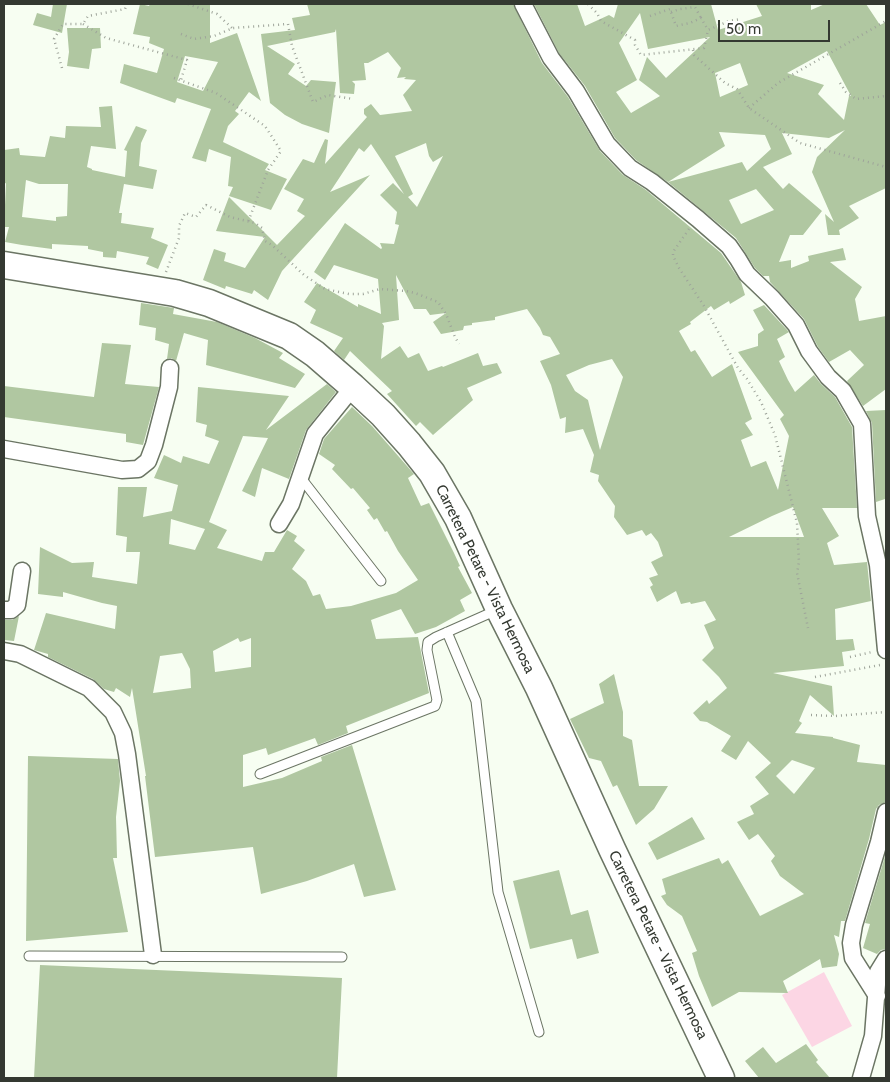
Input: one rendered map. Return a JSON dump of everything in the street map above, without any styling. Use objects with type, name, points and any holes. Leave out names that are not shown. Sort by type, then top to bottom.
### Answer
[{"type":"main road","name":"Carretera Petare - Vista Hermosa","points":[[4,265],[160,290],[209,302],[289,336],[315,354],[353,387],[383,415],[409,444],[432,473],[458,518],[721,1078]]},
{"type":"street","points":[[523,4],[551,58],[576,91],[607,144],[630,168],[652,182],[729,246],[747,274],[796,325],[809,351],[828,377],[843,391],[862,424],[867,516],[878,565],[886,650]]},
{"type":"street","points":[[4,449],[122,470],[138,469],[148,461],[154,446],[169,386],[170,368]]},
{"type":"street","points":[[278,524],[291,504],[315,434],[353,387]]},
{"type":"street","points":[[4,610],[11,610],[17,605],[22,571]]},
{"type":"street","points":[[4,651],[20,654],[89,688],[113,712],[123,733],[127,754],[153,955]]},
{"type":"street","points":[[877,996],[853,958],[851,943],[854,925],[880,842],[886,812]]},
{"type":"street","points":[[860,1078],[873,1036],[878,972],[886,959]]},
{"type":"lane","points":[[301,478],[381,581]]},
{"type":"lane","points":[[260,774],[435,706],[437,700],[427,650],[428,642],[500,609]]},
{"type":"lane","points":[[447,632],[476,701],[498,892],[539,1032]]},
{"type":"lane","points":[[29,956],[342,957]]},
{"type":"path","points":[[83,24],[88,16],[125,9],[128,4]]},
{"type":"path","points":[[188,4],[217,14],[233,28]]},
{"type":"path","points":[[588,4],[597,13],[601,21],[635,40],[641,55],[704,48],[708,30],[695,7],[671,12]]},
{"type":"path","points":[[650,16],[670,9],[676,26],[690,23],[700,18]]},
{"type":"path","points":[[708,30],[729,21],[741,19]]},
{"type":"path","points":[[749,108],[778,83],[886,21]]},
{"type":"path","points":[[62,68],[54,39],[64,24],[83,24],[106,38],[187,60],[181,80]]},
{"type":"path","points":[[181,34],[194,39],[214,36],[233,28],[288,24],[292,46],[313,102],[328,95],[353,99]]},
{"type":"path","points":[[693,50],[694,55],[725,83],[737,89],[749,108],[800,144],[886,168]]},
{"type":"path","points":[[174,78],[216,93],[265,126],[281,151],[268,170],[248,222]]},
{"type":"path","points":[[840,83],[846,92],[856,98],[886,96]]},
{"type":"path","points":[[160,290],[179,238],[179,226],[185,213],[196,217],[206,205],[230,217],[255,223],[262,228],[265,241],[324,290],[349,294],[363,294],[380,289],[406,291],[438,302],[446,314],[454,337],[459,344]]},
{"type":"path","points":[[698,219],[682,236],[673,252],[673,256],[704,306],[738,368],[761,402],[775,435],[797,523],[799,553],[797,573],[808,628]]},
{"type":"path","points":[[850,657],[886,650]]},
{"type":"path","points":[[815,677],[886,664]]},
{"type":"path","points":[[811,715],[835,716],[886,712]]},
{"type":"shaded area","points":[[824,972],[852,1026],[812,1047],[782,995]]},
{"type":"building","points":[[53,4],[67,4],[62,33],[33,25],[37,13],[51,17]]},
{"type":"building","points":[[140,4],[149,6],[150,4],[210,4],[210,43],[237,33],[261,101],[249,92],[235,111],[239,114],[228,126],[223,142],[269,164],[265,170],[287,179],[271,210],[229,196],[233,187],[228,186],[231,157],[209,149],[206,162],[192,158],[211,109],[177,98],[175,103],[120,83],[124,64],[157,73],[164,49],[149,43],[150,37],[133,34]],"holes":[[[185,56],[218,62],[203,91],[177,82]]]},
{"type":"building","points":[[307,4],[513,4],[542,63],[568,97],[600,151],[623,175],[646,190],[721,253],[741,282],[745,295],[730,304],[729,301],[714,310],[711,306],[690,322],[691,324],[679,331],[691,352],[695,350],[712,377],[732,364],[752,419],[745,423],[753,435],[741,440],[751,467],[766,461],[778,490],[789,436],[780,419],[784,415],[738,352],[758,346],[758,334],[764,330],[753,310],[764,305],[789,332],[777,339],[785,357],[779,361],[795,392],[814,375],[835,397],[852,427],[857,508],[822,508],[839,536],[827,543],[834,565],[867,562],[871,601],[835,609],[836,640],[853,639],[855,650],[842,652],[844,666],[773,673],[832,686],[834,716],[810,695],[799,721],[802,723],[795,733],[833,737],[860,745],[857,762],[886,765],[886,802],[879,805],[876,809],[845,921],[841,921],[839,937],[834,935],[839,954],[837,966],[822,968],[820,959],[783,981],[788,993],[739,992],[712,1007],[692,953],[697,951],[682,916],[667,905],[661,896],[666,894],[662,879],[719,858],[722,864],[728,860],[760,916],[804,894],[780,876],[771,861],[775,856],[758,834],[749,840],[737,822],[754,814],[750,806],[769,794],[755,777],[771,763],[748,741],[736,760],[721,751],[731,736],[707,722],[700,721],[693,713],[707,700],[709,704],[727,688],[702,660],[714,648],[704,625],[716,620],[705,601],[681,604],[676,591],[657,602],[650,587],[653,585],[649,578],[658,575],[651,562],[663,556],[658,542],[651,533],[646,536],[642,530],[627,535],[614,517],[615,506],[598,481],[599,475],[590,472],[594,455],[583,429],[565,433],[566,417],[560,419],[551,385],[540,361],[560,354],[550,337],[543,335],[527,309],[495,317],[495,320],[472,323],[472,325],[464,326],[463,330],[441,334],[433,322],[446,313],[430,315],[426,309],[414,309],[396,275],[399,320],[382,323],[384,326],[381,359],[400,346],[408,358],[419,353],[428,371],[478,353],[483,366],[497,363],[502,373],[467,388],[473,400],[433,435],[420,422],[416,426],[387,394],[392,391],[350,351],[344,360],[334,351],[343,338],[310,323],[316,310],[304,302],[317,283],[358,307],[358,304],[381,314],[378,279],[334,265],[325,280],[314,272],[345,223],[381,249],[380,243],[394,244],[399,225],[395,224],[397,212],[380,195],[393,183],[404,194],[371,144],[364,152],[359,148],[330,192],[370,175],[282,271],[268,300],[254,290],[252,294],[226,286],[225,289],[203,280],[214,249],[226,253],[224,261],[245,268],[265,237],[216,231],[229,197],[277,245],[305,216],[297,211],[304,199],[284,189],[303,159],[314,163],[325,139],[328,140],[325,164],[367,117],[364,114],[364,109],[371,104],[380,115],[412,111],[403,95],[416,80],[404,79],[406,77],[397,78],[401,68],[388,52],[368,63],[364,63],[366,80],[352,81],[355,84],[354,94],[340,93],[336,29],[335,32],[267,46],[295,64],[288,74],[306,86],[311,80],[336,82],[329,133],[302,124],[285,115],[270,103],[261,34],[295,30],[292,18],[310,15]],"holes":[[[426,143],[429,156],[433,162],[443,156],[417,207],[408,197],[413,194],[395,156]],[[612,359],[623,377],[600,450],[588,400],[575,391],[566,375],[589,365]],[[793,507],[804,537],[729,537]],[[792,760],[815,768],[794,794],[776,776]]]},
{"type":"building","points":[[534,4],[577,4],[585,26],[609,15],[614,18],[618,4],[711,4],[718,30],[762,16],[756,4],[811,4],[811,10],[825,4],[866,4],[880,25],[886,22],[886,188],[849,206],[859,218],[839,230],[840,235],[828,235],[825,214],[834,222],[812,172],[817,157],[845,130],[829,138],[782,133],[792,154],[763,167],[783,189],[789,183],[822,211],[803,235],[790,235],[779,262],[791,260],[791,268],[809,261],[808,256],[843,248],[846,260],[830,262],[862,287],[855,299],[859,321],[886,316],[886,389],[863,406],[847,381],[864,365],[850,350],[829,362],[818,347],[804,319],[770,282],[769,276],[763,276],[755,268],[736,238],[668,182],[636,160],[615,138],[585,86],[559,53]],"holes":[[[640,13],[648,49],[710,37],[666,78],[647,57],[639,80],[660,96],[631,113],[616,92],[637,80],[619,43]],[[827,51],[851,96],[849,96],[844,120],[818,94],[824,85],[787,73]],[[740,63],[748,85],[720,97],[715,73]],[[719,132],[765,135],[771,149],[747,171],[742,162],[668,182],[725,146]],[[756,189],[774,210],[741,224],[729,200]]]},
{"type":"building","points":[[67,28],[100,28],[101,48],[92,49],[89,69],[67,66],[69,52]]},
{"type":"building","points":[[112,106],[116,149],[91,146],[87,167],[92,170],[125,177],[127,151],[124,150],[136,126],[147,130],[141,143],[139,166],[157,170],[153,189],[124,184],[119,213],[122,213],[121,223],[154,228],[151,238],[168,245],[158,269],[146,264],[149,257],[117,251],[116,258],[103,257],[103,252],[88,249],[88,246],[52,244],[52,249],[5,242],[9,227],[4,227],[6,183],[4,184],[4,150],[19,148],[20,155],[45,157],[50,136],[65,138],[66,126],[101,127],[99,107]],"holes":[[[26,180],[39,184],[68,184],[67,216],[56,217],[56,221],[22,217]]]},
{"type":"building","points":[[141,303],[174,308],[173,314],[217,322],[255,338],[283,353],[279,358],[305,374],[295,388],[206,365],[208,340],[184,333],[176,361],[171,358],[167,359],[169,344],[155,340],[156,328],[139,325]]},
{"type":"building","points":[[102,343],[131,345],[125,384],[159,387],[143,445],[126,442],[126,434],[4,417],[4,386],[94,397]]},
{"type":"building","points":[[327,384],[336,392],[306,430],[289,479],[262,468],[255,497],[242,491],[268,438],[243,436],[209,522],[227,530],[217,548],[262,561],[265,552],[274,552],[287,530],[297,536],[294,541],[305,550],[292,569],[306,581],[313,596],[320,594],[326,609],[351,606],[396,593],[418,580],[387,531],[385,532],[377,518],[374,520],[367,510],[370,508],[353,488],[351,489],[332,469],[335,465],[319,454],[324,439],[352,407],[372,426],[414,474],[408,478],[421,506],[429,503],[472,593],[460,600],[465,611],[436,627],[415,634],[401,609],[371,620],[376,639],[418,637],[429,693],[346,726],[348,733],[318,745],[315,738],[268,755],[266,748],[243,755],[243,787],[282,778],[322,761],[321,757],[352,745],[396,890],[364,897],[354,864],[307,881],[261,894],[253,847],[155,857],[146,776],[132,688],[130,697],[116,688],[114,692],[104,689],[93,679],[48,657],[48,654],[34,650],[46,613],[115,629],[117,606],[63,592],[63,597],[38,594],[40,547],[72,563],[94,562],[92,577],[137,584],[140,552],[126,552],[127,537],[116,535],[118,487],[147,487],[143,517],[172,511],[178,485],[154,478],[164,455],[181,463],[183,456],[209,464],[219,441],[205,436],[207,425],[196,422],[198,387],[289,396],[266,430]],"holes":[[[171,519],[205,529],[195,550],[169,544]],[[238,638],[240,642],[251,638],[251,667],[215,672],[213,651]],[[182,653],[190,669],[191,688],[153,693],[160,656]]]},
{"type":"building","points":[[886,410],[885,499],[876,502],[872,423],[866,411]]},
{"type":"building","points":[[19,616],[14,641],[4,640],[5,620],[12,620]]},
{"type":"building","points":[[614,674],[623,712],[623,736],[632,740],[639,786],[668,786],[654,809],[636,825],[617,785],[613,787],[601,761],[589,758],[570,719],[604,703],[599,684]]},
{"type":"building","points":[[28,756],[118,759],[120,781],[116,817],[117,858],[113,858],[128,932],[26,941]]},
{"type":"building","points":[[692,817],[705,839],[657,860],[648,843]]},
{"type":"building","points":[[886,853],[886,949],[881,950],[877,954],[863,948],[870,924],[865,923]]},
{"type":"building","points":[[559,870],[571,915],[588,910],[599,953],[577,959],[572,939],[530,949],[513,881]]},
{"type":"building","points":[[40,965],[342,978],[337,1078],[34,1078]]},
{"type":"building","points":[[806,1044],[818,1060],[816,1062],[830,1078],[759,1078],[745,1061],[763,1047],[776,1063]]}]
